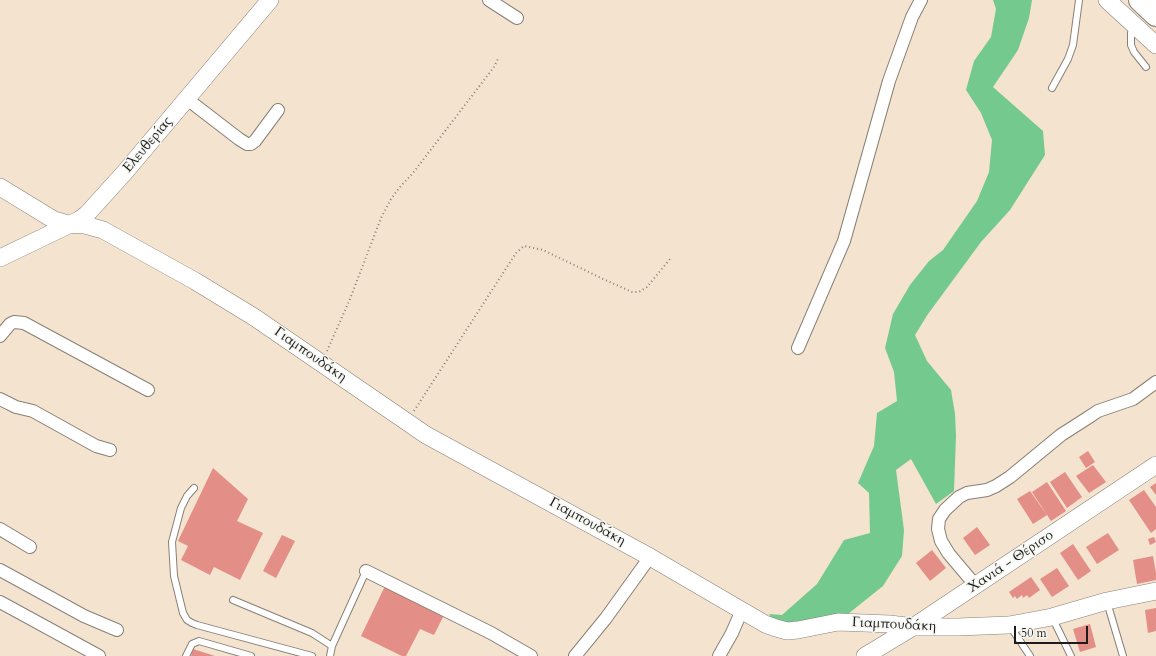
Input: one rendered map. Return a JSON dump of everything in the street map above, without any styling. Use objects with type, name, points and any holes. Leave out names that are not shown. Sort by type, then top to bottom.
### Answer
[{"type":"highway","points":[[1140,0],[1156,15]]},
{"type":"main road","name":"Ελευθερίας","points":[[0,258],[83,218],[125,172],[270,0]]},
{"type":"main road","points":[[1107,0],[1156,45]]},
{"type":"main road","name":"Γιαμπουδάκη","points":[[0,187],[54,220],[68,224],[85,225],[103,230],[195,281],[254,316],[426,435],[650,557],[765,624],[787,631],[838,622],[890,624],[913,627],[1009,625],[1052,617],[1107,602],[1156,591]]},
{"type":"main road","name":"Χανιά - Θέρισο","points":[[865,656],[976,586],[1156,465]]},
{"type":"street","points":[[489,0],[517,18]]},
{"type":"street","points":[[798,348],[844,241],[889,80],[912,17],[921,0]]},
{"type":"street","points":[[187,99],[247,144],[251,144],[255,141],[278,110]]},
{"type":"street","points":[[0,336],[10,324],[14,322],[24,323],[148,390]]},
{"type":"street","points":[[976,586],[949,554],[941,541],[938,529],[939,519],[945,510],[967,493],[987,490],[996,486],[1010,477],[1061,435],[1098,411],[1133,398],[1156,382]]},
{"type":"street","points":[[0,399],[16,407],[33,411],[96,446],[110,450]]},
{"type":"street","points":[[0,529],[30,547]]},
{"type":"street","points":[[575,656],[606,618],[650,557]]},
{"type":"street","points":[[0,570],[84,616],[117,630]]},
{"type":"street","points":[[366,572],[491,633],[531,656]]},
{"type":"street","points":[[0,602],[99,656]]},
{"type":"street","points":[[719,656],[742,610]]},
{"type":"lane","points":[[1052,88],[1068,59],[1073,45],[1079,0]]},
{"type":"lane","points":[[1133,24],[1131,45],[1134,52],[1146,67]]},
{"type":"lane","points":[[194,488],[187,496],[182,508],[172,542],[174,576],[183,613],[187,620],[192,624],[312,656]]},
{"type":"lane","points":[[330,656],[332,646],[366,572]]},
{"type":"lane","points":[[233,600],[312,633],[332,646]]},
{"type":"lane","points":[[1107,602],[1122,656]]},
{"type":"lane","points":[[1052,617],[1071,656]]},
{"type":"lane","points":[[1009,625],[1030,656]]},
{"type":"lane","points":[[186,656],[192,644],[199,641],[250,656]]},
{"type":"path","points":[[322,363],[350,299],[381,218],[391,199],[413,173],[494,66],[499,57]]},
{"type":"path","points":[[407,421],[516,253],[524,246],[543,250],[632,292],[639,292],[647,287],[670,259]]},
{"type":"green space","points":[[993,0],[1032,0],[1029,18],[1018,50],[993,87],[1043,131],[1045,155],[1010,210],[981,242],[928,314],[915,335],[927,361],[951,390],[955,414],[956,436],[954,491],[936,504],[911,459],[896,470],[904,530],[902,556],[883,586],[848,614],[829,618],[776,624],[769,614],[782,615],[817,584],[844,540],[870,533],[869,493],[858,483],[874,446],[877,413],[897,401],[894,372],[885,348],[893,314],[910,285],[929,261],[943,250],[977,201],[989,172],[992,140],[981,113],[966,90],[974,61],[991,37],[996,9]]},
{"type":"building","points":[[1088,451],[1095,462],[1086,468],[1079,457]]},
{"type":"building","points":[[1093,465],[1106,482],[1089,493],[1076,476]]},
{"type":"building","points":[[213,468],[248,499],[237,521],[263,533],[240,580],[214,567],[210,575],[181,560],[188,546],[178,541]]},
{"type":"building","points":[[1065,472],[1082,497],[1067,508],[1050,482]]},
{"type":"building","points":[[1047,482],[1066,511],[1051,521],[1032,492]]},
{"type":"building","points":[[1156,483],[1156,495],[1150,487]]},
{"type":"building","points":[[1144,490],[1156,507],[1156,529],[1151,533],[1129,500]]},
{"type":"building","points":[[1030,491],[1047,515],[1033,524],[1017,499]]},
{"type":"building","points":[[977,527],[990,545],[975,555],[963,538]]},
{"type":"building","points":[[1108,533],[1119,550],[1097,564],[1086,547]]},
{"type":"building","points":[[282,535],[295,541],[276,578],[263,571]]},
{"type":"building","points":[[1154,537],[1156,542],[1150,545],[1148,539]]},
{"type":"building","points":[[1073,544],[1091,571],[1078,580],[1060,553]]},
{"type":"building","points":[[932,550],[946,568],[930,581],[916,563]]},
{"type":"building","points":[[1153,556],[1156,580],[1137,584],[1133,560]]},
{"type":"building","points":[[1057,568],[1069,586],[1052,597],[1040,579]]},
{"type":"building","points":[[1031,577],[1040,590],[1029,598],[1027,595],[1023,598],[1022,595],[1017,599],[1015,596],[1013,598],[1009,592]]},
{"type":"building","points":[[385,586],[444,615],[434,635],[420,629],[406,656],[402,656],[361,636]]},
{"type":"building","points":[[1156,608],[1156,631],[1148,633],[1145,610]]},
{"type":"building","points":[[1090,624],[1096,647],[1080,652],[1073,629]]},
{"type":"building","points":[[193,649],[215,656],[191,656]]}]
